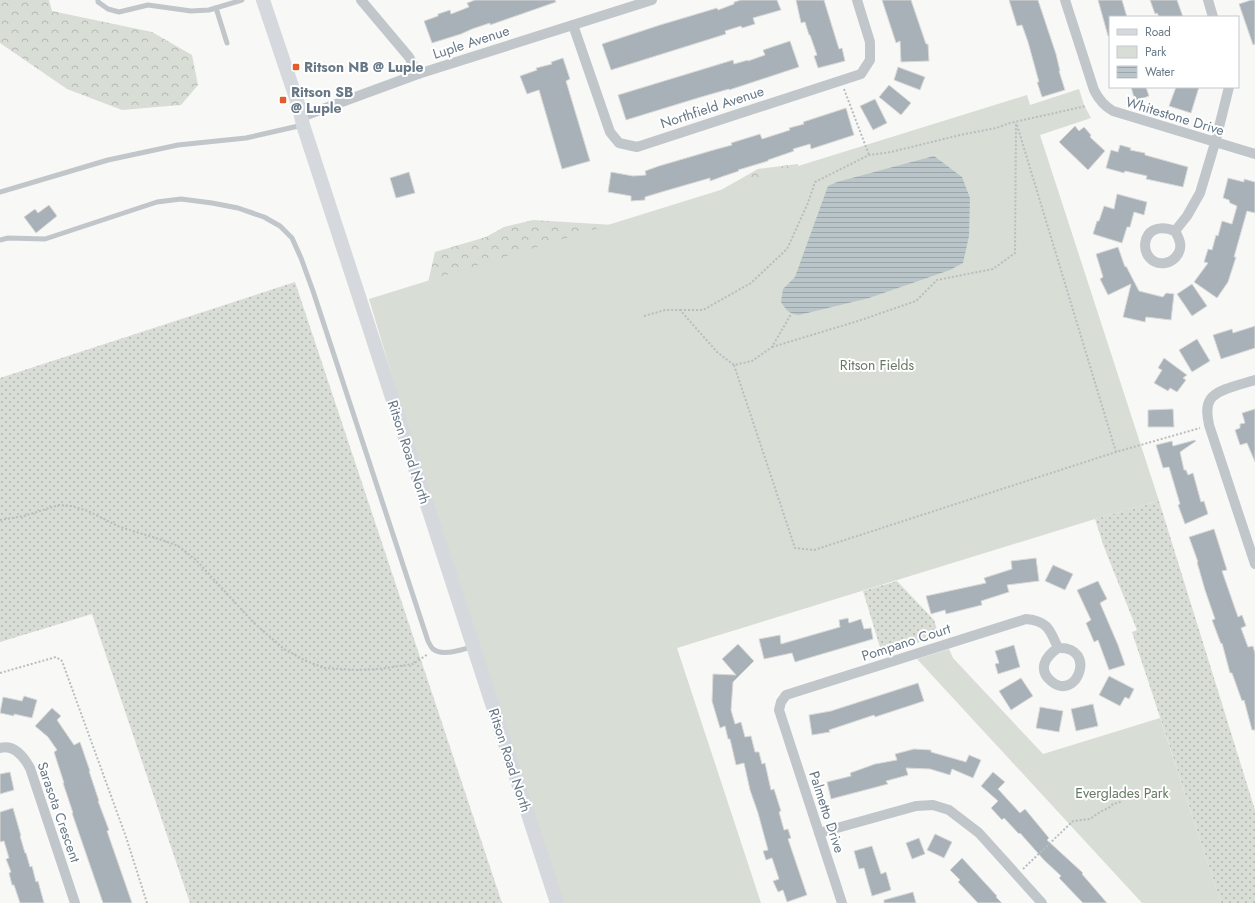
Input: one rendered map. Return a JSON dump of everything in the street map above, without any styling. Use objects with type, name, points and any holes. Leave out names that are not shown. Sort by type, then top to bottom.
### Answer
[{"type":"main road","name":"Ritson Road North","points":[[263,0],[557,903]]},
{"type":"street","points":[[361,0],[409,57],[418,74]]},
{"type":"street","name":"Luple Avenue","points":[[302,121],[418,74],[652,0]]},
{"type":"street","name":"Northfield Avenue","points":[[573,25],[610,132],[619,143],[637,147],[861,74],[870,60],[870,42],[857,0]]},
{"type":"street","name":"Whitestone Drive","points":[[1065,0],[1094,90],[1098,98],[1106,107],[1113,111],[1255,154]]},
{"type":"street","points":[[1208,0],[1213,16]]},
{"type":"street","points":[[1175,231],[1187,216],[1200,193],[1215,143],[1229,88]]},
{"type":"street","points":[[1255,380],[1216,393],[1209,401],[1207,413],[1209,425],[1255,564]]},
{"type":"street","name":"Pompano Court","points":[[786,730],[779,710],[781,702],[786,695],[1015,622],[1026,619],[1035,620],[1044,624],[1050,630],[1058,648]]},
{"type":"street","name":"Palmetto Drive","points":[[786,730],[842,903]]},
{"type":"street","name":"Sarasota Crescent","points":[[0,748],[5,746],[16,751],[24,757],[30,768],[74,903]]},
{"type":"street","points":[[819,833],[916,806],[933,805],[949,810],[979,833],[1042,903]]},
{"type":"lane","points":[[98,0],[98,2],[108,9],[120,12],[148,5],[191,11],[209,10],[242,0]]},
{"type":"lane","points":[[216,8],[227,43]]},
{"type":"lane","points":[[0,192],[108,160],[178,145],[246,138],[302,121]]},
{"type":"lane","points":[[0,240],[8,238],[45,239],[157,202],[181,199],[212,202],[238,208],[264,217],[280,226],[292,238],[303,264],[428,641],[434,649],[441,652],[452,652],[473,646]]},
{"type":"path","points":[[840,80],[869,155]]},
{"type":"path","points":[[644,316],[665,310],[703,310],[751,283],[787,249],[808,202],[814,182],[869,155],[891,152],[1086,106]]},
{"type":"path","points":[[734,365],[752,361],[772,347],[858,321],[916,301],[937,280],[993,269],[1015,253],[1016,122]]},
{"type":"path","points":[[1016,122],[1116,452]]},
{"type":"path","points":[[680,310],[718,353],[734,365],[795,548],[814,550],[1116,452],[1209,425]]},
{"type":"path","points":[[772,347],[791,314]]},
{"type":"path","points":[[0,520],[24,516],[59,505],[71,506],[88,511],[120,527],[178,546],[195,559],[254,623],[284,649],[304,660],[324,668],[357,670],[378,669],[414,664],[434,649]]},
{"type":"path","points":[[0,673],[56,656],[62,661],[126,837],[146,903]]},
{"type":"path","points":[[1017,875],[1073,821],[1090,819],[1122,800]]},
{"type":"green space","points":[[0,0],[49,0],[52,11],[152,32],[192,55],[198,85],[181,105],[122,110],[67,89],[0,43]]},
{"type":"green space","name":"Ritson Fields","points":[[1079,89],[1084,105],[1091,118],[1040,135],[1159,501],[1095,519],[677,648],[761,903],[557,903],[473,646],[369,299],[1027,95],[1030,105]]},
{"type":"green space","points":[[798,164],[803,208],[427,287],[435,252],[486,237],[504,227],[533,220],[629,226],[714,194],[758,169]]},
{"type":"green space","points":[[295,282],[502,903],[190,903],[92,614],[0,642],[0,378]]},
{"type":"green space","points":[[1159,501],[1255,810],[1255,903],[1221,903],[1132,632],[1137,630],[1104,547],[1095,519]]},
{"type":"green space","points":[[897,581],[934,620],[939,636],[882,654],[863,591]]},
{"type":"green space","name":"Everglades Park","points":[[949,649],[953,658],[1043,754],[1160,718],[1221,903],[1142,903],[917,659]]},
{"type":"water","points":[[934,156],[962,177],[970,198],[969,236],[963,263],[950,270],[869,298],[799,315],[790,313],[781,302],[783,289],[795,277],[828,186],[837,182]]},
{"type":"building","points":[[475,0],[555,0],[556,2],[432,43],[424,21],[450,10],[451,14],[469,7],[467,3]]},
{"type":"building","points":[[741,0],[777,0],[781,10],[753,18],[755,24],[742,28],[741,26],[725,31],[726,34],[611,70],[602,44],[717,8],[718,10]]},
{"type":"building","points":[[796,0],[824,0],[839,49],[842,48],[845,61],[818,68],[814,56],[817,55],[805,22],[801,23]]},
{"type":"building","points":[[882,0],[911,0],[926,44],[928,44],[929,61],[901,62],[900,41],[896,43]]},
{"type":"building","points":[[1009,0],[1038,0],[1056,54],[1059,71],[1065,90],[1042,97],[1028,42],[1022,25],[1017,26]]},
{"type":"building","points":[[1098,0],[1122,0],[1127,16],[1109,16],[1108,36]]},
{"type":"building","points":[[1150,0],[1177,0],[1183,16],[1158,16],[1157,13],[1155,14]]},
{"type":"building","points":[[1255,0],[1255,44],[1253,45],[1239,4]]},
{"type":"building","points":[[790,41],[799,67],[729,90],[626,120],[618,95],[733,60],[734,64],[748,61],[765,55],[763,50]]},
{"type":"building","points":[[563,58],[570,79],[566,81],[590,161],[562,169],[539,90],[527,94],[520,76],[537,70],[536,68],[552,64],[551,62]]},
{"type":"building","points":[[898,67],[925,77],[920,90],[894,80]]},
{"type":"building","points":[[889,85],[911,103],[901,115],[879,97]]},
{"type":"building","points":[[1131,88],[1146,88],[1149,96],[1135,101]]},
{"type":"building","points":[[1176,88],[1199,88],[1191,113],[1169,106]]},
{"type":"building","points":[[875,99],[887,123],[873,130],[860,106]]},
{"type":"building","points":[[846,108],[854,135],[811,149],[810,144],[793,149],[794,151],[710,181],[710,178],[665,191],[645,197],[645,200],[631,201],[631,196],[608,192],[611,172],[633,176],[646,175],[645,171],[659,166],[732,145],[731,143],[760,134],[762,139],[790,130],[789,128],[804,124],[803,122]]},
{"type":"building","points":[[1075,126],[1079,131],[1084,127],[1091,135],[1090,137],[1105,151],[1088,170],[1059,142]]},
{"type":"building","points":[[1120,145],[1131,148],[1130,150],[1145,153],[1145,155],[1188,167],[1183,187],[1146,179],[1147,176],[1125,171],[1124,173],[1106,168],[1111,150],[1118,152]]},
{"type":"building","points":[[409,172],[415,193],[396,198],[390,178]]},
{"type":"building","points":[[1228,178],[1244,182],[1244,179],[1255,182],[1255,213],[1247,211],[1234,257],[1236,257],[1228,282],[1217,298],[1194,282],[1208,263],[1204,262],[1208,249],[1212,250],[1222,221],[1232,224],[1237,206],[1230,203],[1229,200],[1223,198]]},
{"type":"building","points":[[1117,194],[1147,202],[1144,215],[1134,212],[1130,227],[1127,227],[1122,243],[1093,234],[1104,206],[1114,209]]},
{"type":"building","points":[[49,205],[57,216],[36,233],[24,217],[35,209],[38,213]]},
{"type":"building","points":[[1118,247],[1125,267],[1126,266],[1139,291],[1163,297],[1166,293],[1174,294],[1171,320],[1146,317],[1145,322],[1123,317],[1131,284],[1108,295],[1100,279],[1103,277],[1096,254]]},
{"type":"building","points":[[1192,284],[1207,306],[1192,316],[1177,294]]},
{"type":"building","points":[[1255,326],[1255,348],[1221,359],[1213,335],[1232,329],[1233,333]]},
{"type":"building","points":[[1197,339],[1210,361],[1192,372],[1179,350]]},
{"type":"building","points":[[1164,358],[1187,375],[1183,378],[1186,380],[1177,392],[1170,388],[1168,391],[1154,383],[1162,370],[1158,368]]},
{"type":"building","points":[[1173,409],[1174,427],[1148,427],[1148,410]]},
{"type":"building","points":[[1255,409],[1255,462],[1247,443],[1240,445],[1235,430],[1240,428],[1240,424],[1245,423],[1242,413]]},
{"type":"building","points":[[1172,441],[1173,446],[1196,441],[1180,452],[1184,470],[1186,470],[1188,475],[1193,473],[1201,502],[1204,501],[1208,514],[1185,524],[1178,505],[1180,504],[1169,467],[1163,468],[1156,445]]},
{"type":"building","points":[[1214,529],[1227,570],[1222,571],[1238,617],[1242,615],[1246,626],[1241,628],[1248,647],[1253,646],[1255,653],[1255,730],[1252,730],[1244,700],[1242,701],[1232,673],[1230,673],[1222,643],[1221,644],[1212,620],[1215,619],[1189,537]]},
{"type":"building","points":[[1036,558],[1039,581],[1007,585],[1009,592],[981,601],[982,605],[946,614],[945,610],[931,614],[926,596],[986,583],[984,578],[1012,569],[1011,561]]},
{"type":"building","points":[[1053,565],[1073,574],[1065,590],[1045,581]]},
{"type":"building","points":[[1098,581],[1107,599],[1100,603],[1125,665],[1109,670],[1098,640],[1094,642],[1086,623],[1091,620],[1077,590]]},
{"type":"building","points":[[848,618],[849,623],[861,619],[864,629],[871,628],[873,639],[795,662],[792,653],[764,659],[759,639],[780,635],[781,644],[840,627],[839,620]]},
{"type":"building","points":[[738,644],[754,661],[733,682],[731,710],[735,724],[741,722],[745,737],[751,736],[755,752],[759,752],[762,764],[765,763],[771,790],[774,789],[781,811],[779,812],[784,830],[788,829],[791,838],[788,839],[807,895],[787,902],[783,890],[778,892],[773,881],[779,879],[772,858],[766,860],[763,851],[768,850],[750,790],[744,763],[736,765],[730,739],[728,739],[725,726],[720,728],[712,701],[713,674],[736,675],[722,659]]},
{"type":"building","points":[[1014,645],[1020,667],[998,674],[995,664],[999,663],[995,651]]},
{"type":"building","points":[[1109,676],[1134,689],[1129,699],[1125,697],[1120,706],[1099,695]]},
{"type":"building","points":[[1021,678],[1033,696],[1011,710],[999,691]]},
{"type":"building","points":[[918,683],[924,701],[875,717],[874,715],[829,730],[830,732],[812,735],[809,715],[831,711]]},
{"type":"building","points":[[24,696],[37,700],[32,718],[0,713],[3,697],[22,701]]},
{"type":"building","points":[[1093,704],[1098,726],[1076,731],[1071,709]]},
{"type":"building","points":[[1040,707],[1063,711],[1059,732],[1036,728]]},
{"type":"building","points":[[52,708],[61,716],[57,720],[74,745],[80,742],[98,801],[109,830],[107,831],[132,903],[103,903],[72,813],[54,752],[57,750],[48,737],[35,726]]},
{"type":"building","points":[[914,749],[931,750],[931,752],[966,762],[969,755],[981,760],[973,778],[952,769],[950,775],[930,769],[906,768],[908,775],[886,781],[888,784],[831,799],[827,782],[851,776],[850,773],[875,764],[897,760],[895,754]]},
{"type":"building","points":[[10,772],[14,790],[0,794],[0,774]]},
{"type":"building","points":[[993,772],[1005,782],[998,789],[1020,813],[1025,809],[1049,838],[1047,840],[1083,873],[1082,874],[1107,903],[1083,903],[1059,878],[1061,876],[1044,860],[1020,833],[1019,834],[1004,818],[1002,820],[991,808],[998,801],[981,786]]},
{"type":"building","points":[[13,808],[25,853],[30,867],[32,866],[36,882],[38,881],[44,903],[20,903],[14,885],[12,885],[9,873],[11,872],[6,859],[9,858],[4,841],[0,842],[0,812]]},
{"type":"building","points":[[935,834],[952,842],[944,858],[927,850]]},
{"type":"building","points":[[919,838],[925,854],[912,859],[906,843]]},
{"type":"building","points":[[872,846],[881,874],[886,872],[891,890],[872,896],[864,868],[859,869],[854,851]]},
{"type":"building","points":[[962,858],[1002,903],[978,903],[958,882],[960,880],[950,870]]},
{"type":"building","points":[[913,892],[916,903],[884,903],[884,900]]},
{"type":"place","name":"Ritson NB @ Luple","points":[[296,67]]},
{"type":"place","name":"Ritson SB @ Luple","points":[[283,100]]}]
